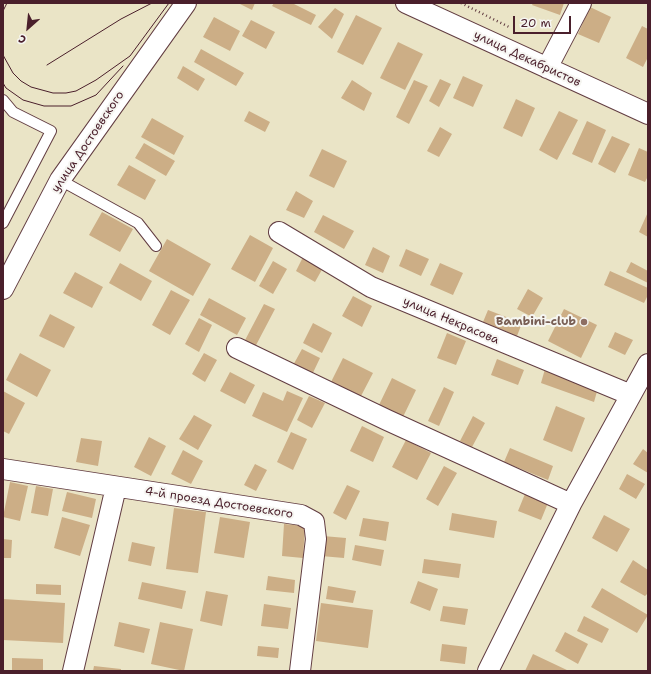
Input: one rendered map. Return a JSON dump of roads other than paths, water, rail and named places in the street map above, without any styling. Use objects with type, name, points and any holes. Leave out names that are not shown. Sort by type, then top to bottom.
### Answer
[{"type":"street","name":"улица Достоевского","points":[[3,289],[60,180],[186,3]]},
{"type":"street","name":"улица Декабристов","points":[[406,3],[648,114]]},
{"type":"street","points":[[547,68],[580,3]]},
{"type":"street","name":"улица Некрасова","points":[[279,232],[371,288],[631,395]]},
{"type":"street","points":[[237,348],[387,420],[572,504]]},
{"type":"street","points":[[488,671],[572,504],[648,364]]},
{"type":"street","name":"4-й проезд Достоевского","points":[[3,469],[301,515],[314,522],[316,538],[300,671]]},
{"type":"street","points":[[73,671],[116,487]]},
{"type":"lane","points":[[3,100],[13,112],[51,131],[3,224]]},
{"type":"lane","points":[[60,180],[138,223],[156,246]]},
{"type":"tram line","points":[[3,11],[7,3]]},
{"type":"tram line","points":[[47,65],[121,19],[152,3]]},
{"type":"tram line","points":[[3,55],[13,73],[21,81],[31,87],[53,93],[76,91],[96,80],[130,56],[169,3]]},
{"type":"tram line","points":[[3,83],[6,88],[23,100],[44,106],[71,106],[96,95],[123,66]]},
{"type":"place","name":"Bambini-club","points":[[584,322]]}]
